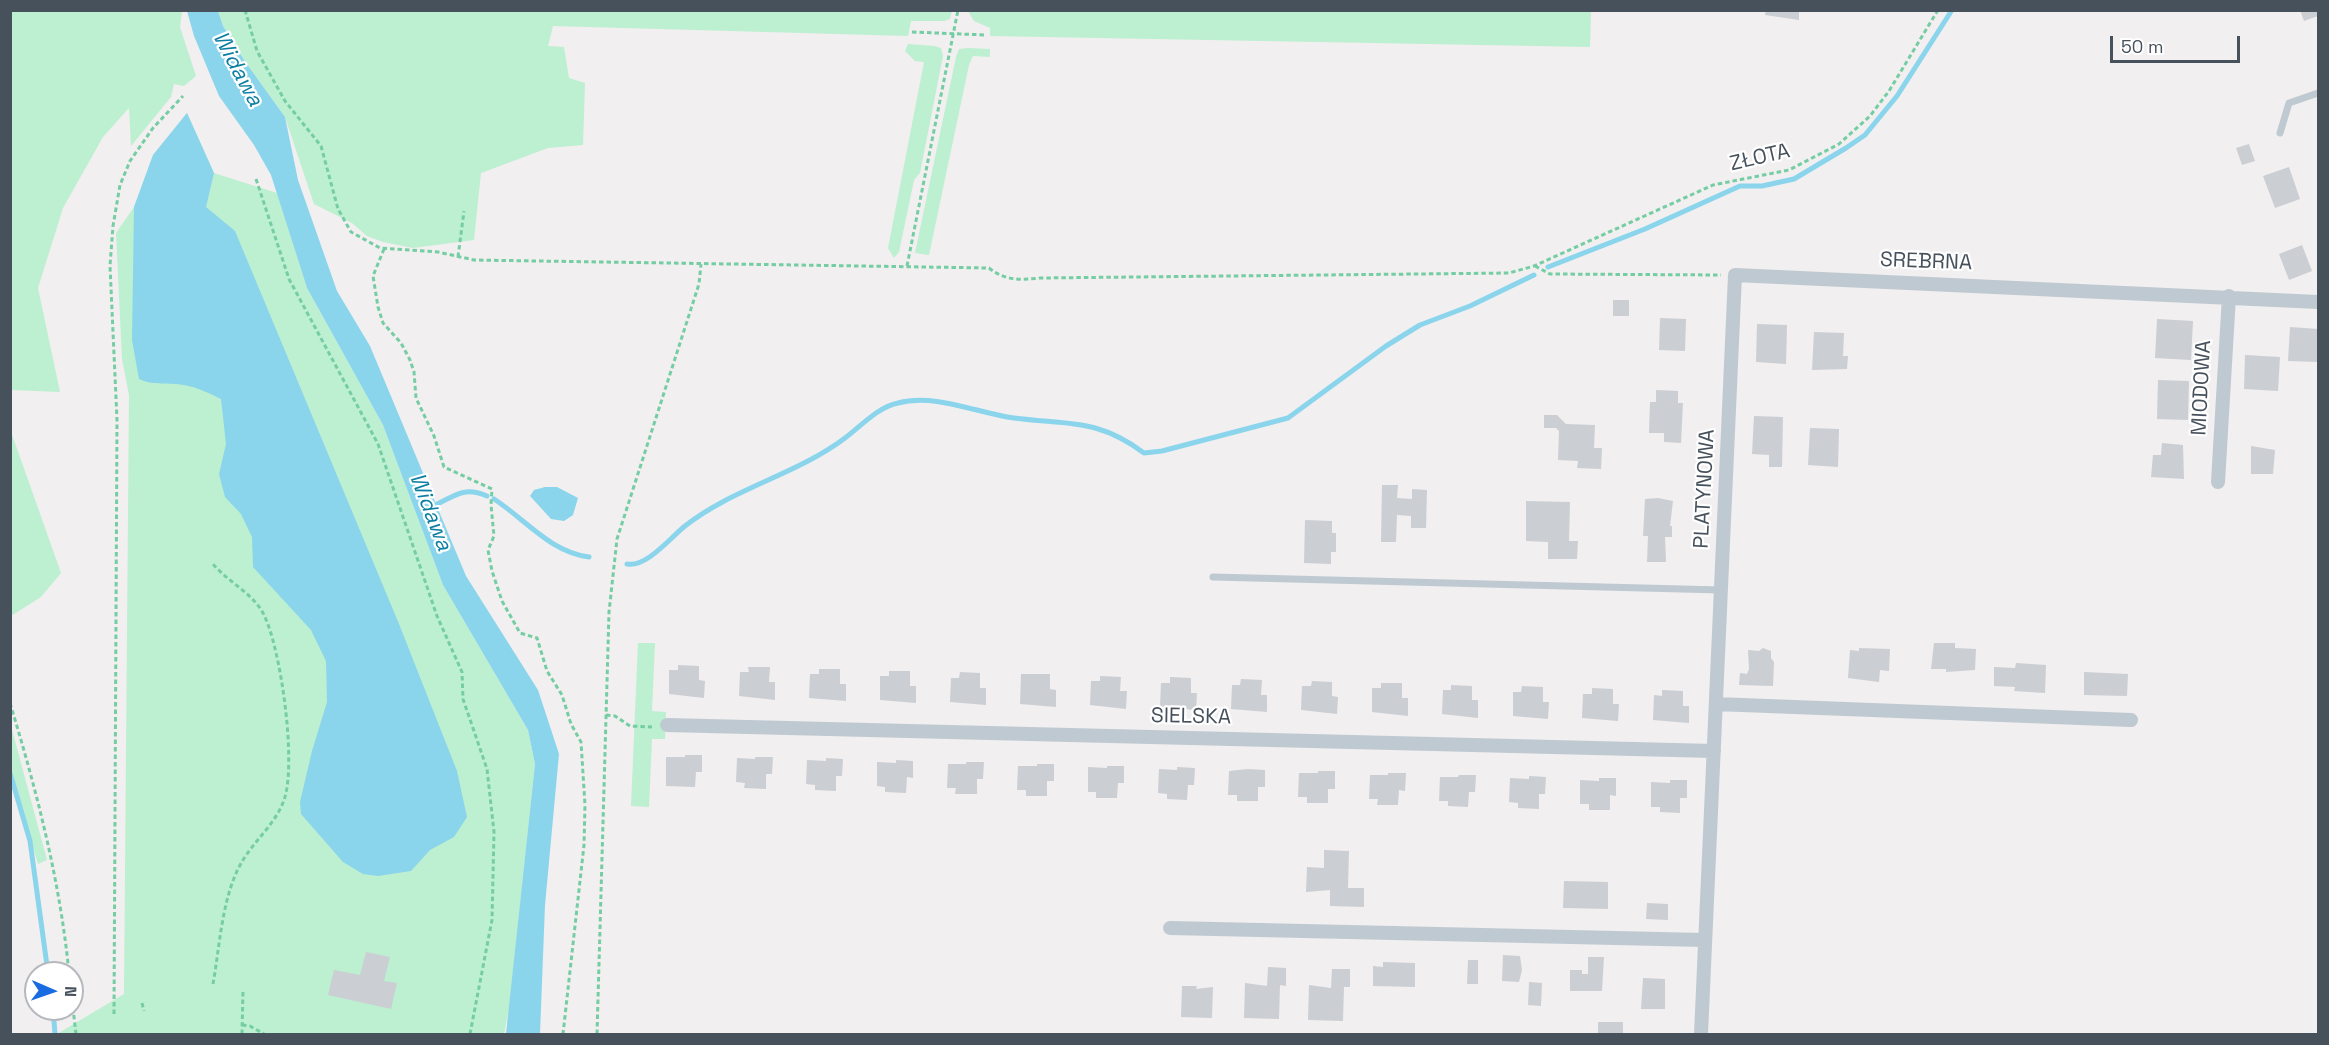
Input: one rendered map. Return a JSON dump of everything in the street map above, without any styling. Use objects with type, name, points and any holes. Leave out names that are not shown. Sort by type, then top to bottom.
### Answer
[{"type":"street","name":"SREBRNA","points":[[1735,275],[2229,296],[2319,302]]},
{"type":"street","name":"PLATYNOWA","points":[[1701,1035],[1735,275]]},
{"type":"street","name":"MIODOWA","points":[[2218,482],[2229,296]]},
{"type":"street","points":[[1716,704],[2131,720]]},
{"type":"street","name":"SIELSKA","points":[[667,725],[1714,751]]},
{"type":"street","points":[[1170,928],[1705,940]]},
{"type":"lane","points":[[2280,133],[2289,103],[2319,93]]},
{"type":"lane","points":[[1213,577],[1721,590]]},
{"type":"path","points":[[245,10],[263,61],[285,102],[321,146],[338,209],[351,232],[384,249],[373,276],[383,323],[401,343],[410,360],[414,372],[416,398],[434,436],[444,467],[492,489],[494,536],[488,550],[502,601],[520,633],[537,638],[547,671],[562,695],[571,724],[581,742],[585,844],[562,1035]]},
{"type":"path","points":[[907,266],[958,10]]},
{"type":"path","name":"ZŁOTA","points":[[384,249],[438,252],[474,260],[988,268],[999,277],[1018,280],[1150,277],[1490,276],[1534,266],[1713,184],[1789,170],[1839,144],[1870,116],[1889,92],[1938,10]]},
{"type":"path","points":[[912,32],[986,35]]},
{"type":"path","points":[[114,1014],[117,420],[110,266],[113,226],[120,186],[130,161],[153,128],[183,96]]},
{"type":"path","points":[[256,179],[289,279],[378,444],[437,616],[462,672],[463,699],[486,769],[494,831],[492,920],[470,1035]]},
{"type":"path","points":[[458,257],[464,211]]},
{"type":"path","points":[[597,1035],[609,612],[617,539],[699,284],[701,263]]},
{"type":"path","points":[[1534,266],[1550,274],[1735,275]]},
{"type":"path","points":[[213,564],[225,578],[246,593],[264,614],[279,660],[288,775],[284,799],[268,828],[242,861],[229,897],[213,984]]},
{"type":"path","points":[[10,703],[34,783],[63,913],[68,961]]},
{"type":"path","points":[[606,715],[615,716],[630,726],[667,725]]},
{"type":"path","points":[[242,1035],[243,990]]},
{"type":"path","points":[[142,1003],[144,1011]]},
{"type":"path","points":[[242,1025],[250,1026],[264,1035]]},
{"type":"green space","points":[[11,10],[182,11],[180,27],[196,76],[184,86],[174,84],[171,97],[131,146],[129,108],[103,137],[63,208],[38,288],[60,392],[11,390]]},
{"type":"green space","points":[[218,11],[952,11],[950,19],[944,21],[911,21],[908,36],[553,26],[548,46],[564,47],[569,78],[585,83],[583,145],[548,148],[481,173],[474,240],[413,248],[367,236],[352,223],[314,204],[285,117],[244,60],[223,26]]},
{"type":"green space","points":[[968,11],[1591,11],[1590,47],[990,36],[990,28],[974,21]]},
{"type":"green space","points":[[908,44],[941,48],[943,56],[920,173],[914,180],[899,252],[894,258],[888,248],[924,62],[915,61],[905,51]]},
{"type":"green space","points":[[959,49],[990,49],[990,57],[973,56],[969,65],[929,255],[915,253],[956,57]]},
{"type":"green space","points":[[187,113],[214,173],[277,193],[307,288],[383,425],[443,585],[528,730],[535,764],[509,1009],[504,1034],[57,1034],[79,1021],[84,1021],[84,1018],[124,994],[129,395],[122,359],[116,233],[134,207],[153,155]]},
{"type":"green space","points":[[10,429],[61,573],[41,597],[11,616]]},
{"type":"green space","points":[[638,643],[655,643],[652,711],[666,712],[665,739],[652,739],[649,807],[631,806]]},
{"type":"green space","points":[[11,726],[47,860],[38,864],[11,771]]},
{"type":"water","name":"Widawa","points":[[187,11],[218,11],[223,26],[244,60],[285,117],[298,180],[337,291],[370,346],[466,576],[538,690],[559,754],[545,905],[540,1034],[506,1034],[535,764],[528,730],[443,585],[383,425],[307,288],[271,175],[254,145],[219,96],[194,36]]},
{"type":"water","points":[[187,113],[214,173],[206,207],[235,231],[399,624],[457,771],[467,817],[454,837],[430,850],[411,871],[378,876],[363,874],[343,862],[301,814],[300,802],[327,702],[326,661],[311,630],[253,567],[252,537],[241,514],[225,497],[219,474],[226,444],[221,399],[188,386],[153,383],[139,379],[132,340],[134,207],[153,155]]},
{"type":"water","points":[[557,487],[578,498],[573,515],[564,521],[551,519],[530,496],[534,490]]},
{"type":"building","points":[[1766,10],[1799,10],[1799,20],[1765,15]]},
{"type":"building","points":[[2300,10],[2318,10],[2318,16],[2304,21]]},
{"type":"building","points":[[2249,144],[2255,161],[2242,165],[2236,148]]},
{"type":"building","points":[[2289,167],[2300,199],[2275,208],[2263,176]]},
{"type":"building","points":[[2302,245],[2312,271],[2289,280],[2279,254]]},
{"type":"building","points":[[1613,300],[1629,300],[1629,316],[1613,316]]},
{"type":"building","points":[[1660,318],[1686,319],[1685,351],[1659,350]]},
{"type":"building","points":[[2157,319],[2193,321],[2191,360],[2155,358]]},
{"type":"building","points":[[1757,324],[1787,325],[1786,364],[1756,362]]},
{"type":"building","points":[[2290,327],[2318,329],[2318,362],[2288,361]]},
{"type":"building","points":[[1814,332],[1844,333],[1843,356],[1848,356],[1847,369],[1812,370]]},
{"type":"building","points":[[2245,355],[2280,357],[2278,391],[2244,389]]},
{"type":"building","points":[[2158,380],[2189,381],[2188,420],[2157,419]]},
{"type":"building","points":[[1656,390],[1678,391],[1678,403],[1683,403],[1681,443],[1664,442],[1664,433],[1649,433],[1650,402],[1656,402]]},
{"type":"building","points":[[1544,415],[1557,415],[1566,424],[1595,425],[1594,448],[1602,448],[1601,469],[1577,468],[1578,461],[1558,460],[1559,431],[1556,428],[1544,428]]},
{"type":"building","points":[[1754,416],[1783,417],[1782,467],[1769,467],[1769,455],[1752,454]]},
{"type":"building","points":[[1810,428],[1839,429],[1838,467],[1808,465]]},
{"type":"building","points":[[2162,443],[2183,445],[2184,479],[2151,477],[2153,455],[2161,455]]},
{"type":"building","points":[[2251,446],[2275,450],[2273,474],[2251,474]]},
{"type":"building","points":[[1382,485],[1398,485],[1397,498],[1412,499],[1412,489],[1427,490],[1426,528],[1411,528],[1411,516],[1397,515],[1396,542],[1381,542]]},
{"type":"building","points":[[1658,498],[1673,501],[1670,526],[1672,526],[1672,537],[1665,537],[1666,562],[1647,562],[1648,536],[1643,536],[1645,499]]},
{"type":"building","points":[[1526,501],[1570,502],[1569,541],[1578,541],[1577,559],[1548,559],[1548,542],[1526,541]]},
{"type":"building","points":[[1305,520],[1332,521],[1332,533],[1336,533],[1336,552],[1331,552],[1331,564],[1304,563]]},
{"type":"building","points":[[1934,643],[1955,643],[1955,648],[1976,649],[1975,670],[1946,672],[1946,669],[1931,669]]},
{"type":"building","points":[[1763,648],[1771,651],[1771,658],[1774,662],[1773,686],[1739,685],[1740,673],[1747,674],[1749,669],[1748,650],[1759,651]]},
{"type":"building","points":[[1859,648],[1890,649],[1889,671],[1880,670],[1879,682],[1848,678],[1850,650],[1859,651]]},
{"type":"building","points":[[2016,663],[2046,665],[2045,693],[2014,691],[2015,687],[1994,686],[1994,667],[2015,668]]},
{"type":"building","points":[[678,665],[699,666],[699,680],[705,681],[704,698],[669,694],[669,670],[678,670]]},
{"type":"building","points":[[748,667],[770,667],[769,682],[775,682],[775,700],[739,696],[740,672],[749,672]]},
{"type":"building","points":[[819,669],[840,669],[840,684],[846,684],[846,701],[809,698],[810,674],[819,674]]},
{"type":"building","points":[[889,671],[910,671],[910,686],[916,686],[916,703],[880,700],[880,676],[889,676]]},
{"type":"building","points":[[960,672],[980,673],[980,688],[986,688],[986,705],[950,702],[951,678],[959,678]]},
{"type":"building","points":[[2084,672],[2128,674],[2127,696],[2084,695]]},
{"type":"building","points":[[1021,674],[1050,674],[1050,689],[1056,690],[1056,707],[1020,704]]},
{"type":"building","points":[[1100,676],[1121,677],[1120,691],[1127,691],[1126,709],[1090,705],[1091,681],[1100,681]]},
{"type":"building","points":[[1170,677],[1191,678],[1191,693],[1197,693],[1196,710],[1160,707],[1161,683],[1170,683]]},
{"type":"building","points":[[1241,679],[1262,680],[1261,695],[1267,695],[1267,712],[1231,709],[1232,685],[1240,685]]},
{"type":"building","points":[[1312,681],[1332,682],[1332,696],[1338,697],[1337,714],[1301,710],[1302,686],[1311,686]]},
{"type":"building","points":[[1381,683],[1402,683],[1402,698],[1408,698],[1408,716],[1372,712],[1372,688],[1381,688]]},
{"type":"building","points":[[1451,685],[1472,686],[1472,700],[1478,700],[1478,718],[1442,714],[1443,690],[1451,690]]},
{"type":"building","points":[[1522,686],[1543,687],[1543,702],[1549,702],[1548,719],[1513,716],[1513,692],[1521,692]]},
{"type":"building","points":[[1592,688],[1613,689],[1613,704],[1619,704],[1618,721],[1582,718],[1583,694],[1592,694]]},
{"type":"building","points":[[1662,690],[1683,691],[1683,706],[1689,706],[1689,723],[1653,720],[1654,695],[1662,696]]},
{"type":"building","points":[[685,755],[702,755],[702,772],[696,772],[695,787],[666,786],[666,757],[685,757]]},
{"type":"building","points":[[755,757],[773,757],[772,774],[766,774],[766,789],[744,788],[745,783],[736,782],[737,758],[755,759]]},
{"type":"building","points":[[826,758],[843,759],[842,776],[836,776],[836,791],[815,790],[815,785],[806,784],[807,760],[826,761]]},
{"type":"building","points":[[896,760],[913,761],[913,778],[907,777],[906,793],[885,792],[885,787],[877,786],[877,762],[896,763]]},
{"type":"building","points":[[966,762],[984,762],[983,779],[977,779],[977,794],[955,794],[956,788],[947,788],[948,764],[966,764]]},
{"type":"building","points":[[1037,764],[1054,764],[1054,781],[1047,781],[1047,796],[1026,796],[1026,790],[1017,790],[1018,766],[1037,766]]},
{"type":"building","points":[[1107,766],[1124,766],[1124,783],[1118,783],[1117,798],[1096,798],[1096,792],[1088,792],[1088,767],[1107,768]]},
{"type":"building","points":[[1177,767],[1195,768],[1194,785],[1188,785],[1187,800],[1167,799],[1167,794],[1158,793],[1159,769],[1177,770]]},
{"type":"building","points":[[1265,770],[1265,787],[1258,787],[1258,801],[1237,801],[1237,795],[1228,795],[1229,771]]},
{"type":"building","points":[[1318,771],[1335,771],[1335,789],[1328,789],[1328,803],[1307,803],[1307,797],[1298,797],[1299,773],[1318,773]]},
{"type":"building","points":[[1388,773],[1406,773],[1405,791],[1399,790],[1398,805],[1377,805],[1378,799],[1369,799],[1370,775],[1388,775]]},
{"type":"building","points":[[1459,775],[1476,775],[1475,792],[1469,792],[1468,807],[1448,806],[1448,801],[1439,801],[1440,777],[1458,777]]},
{"type":"building","points":[[1529,776],[1546,777],[1545,794],[1539,794],[1539,809],[1518,808],[1518,803],[1509,802],[1510,778],[1529,779]]},
{"type":"building","points":[[1599,778],[1616,778],[1616,796],[1610,795],[1610,810],[1589,810],[1589,804],[1580,804],[1580,780],[1599,781]]},
{"type":"building","points":[[1670,780],[1687,780],[1687,798],[1680,798],[1680,813],[1660,812],[1660,807],[1651,807],[1651,782],[1670,783]]},
{"type":"building","points":[[1324,850],[1349,851],[1348,888],[1364,888],[1364,907],[1330,906],[1330,890],[1306,892],[1307,867],[1324,868]]},
{"type":"building","points":[[1564,881],[1608,882],[1608,909],[1563,908]]},
{"type":"building","points":[[1647,903],[1668,904],[1668,920],[1646,919]]},
{"type":"building","points":[[366,952],[390,957],[384,981],[397,983],[391,1009],[328,995],[334,970],[360,975]]},
{"type":"building","points":[[1503,955],[1520,956],[1522,970],[1519,982],[1502,981]]},
{"type":"building","points":[[1588,957],[1604,957],[1602,991],[1570,991],[1570,970],[1582,970],[1582,974],[1588,974]]},
{"type":"building","points":[[1468,960],[1478,960],[1478,984],[1467,984]]},
{"type":"building","points":[[1383,962],[1415,963],[1415,987],[1373,986],[1373,966],[1383,967]]},
{"type":"building","points":[[1268,967],[1286,968],[1286,986],[1280,985],[1279,1019],[1244,1018],[1245,983],[1267,986]]},
{"type":"building","points":[[1332,969],[1350,969],[1350,987],[1344,987],[1343,1021],[1308,1020],[1309,985],[1331,988]]},
{"type":"building","points":[[1643,978],[1665,979],[1665,1009],[1641,1009]]},
{"type":"building","points":[[1529,982],[1542,983],[1541,1006],[1528,1005]]},
{"type":"building","points":[[1182,986],[1197,986],[1196,989],[1213,987],[1212,1018],[1181,1017]]},
{"type":"building","points":[[1598,1022],[1623,1022],[1623,1034],[1598,1034]]},
{"type":"waterway","points":[[1548,267],[1645,229],[1740,186],[1762,186],[1794,179],[1846,148],[1865,135],[1897,96],[1952,10]]},
{"type":"waterway","points":[[627,564],[634,564],[650,557],[685,526],[723,501],[826,451],[891,405],[927,400],[1000,416],[1082,425],[1111,434],[1144,453],[1162,451],[1288,418],[1386,346],[1420,325],[1470,306],[1534,275]]},
{"type":"waterway","name":"Widawa","points":[[430,507],[464,492],[487,496]]},
{"type":"waterway","points":[[494,499],[550,542],[562,549],[589,557]]},
{"type":"waterway","points":[[10,773],[30,841],[46,961]]},
{"type":"waterway","points":[[54,1021],[55,1034]]}]
